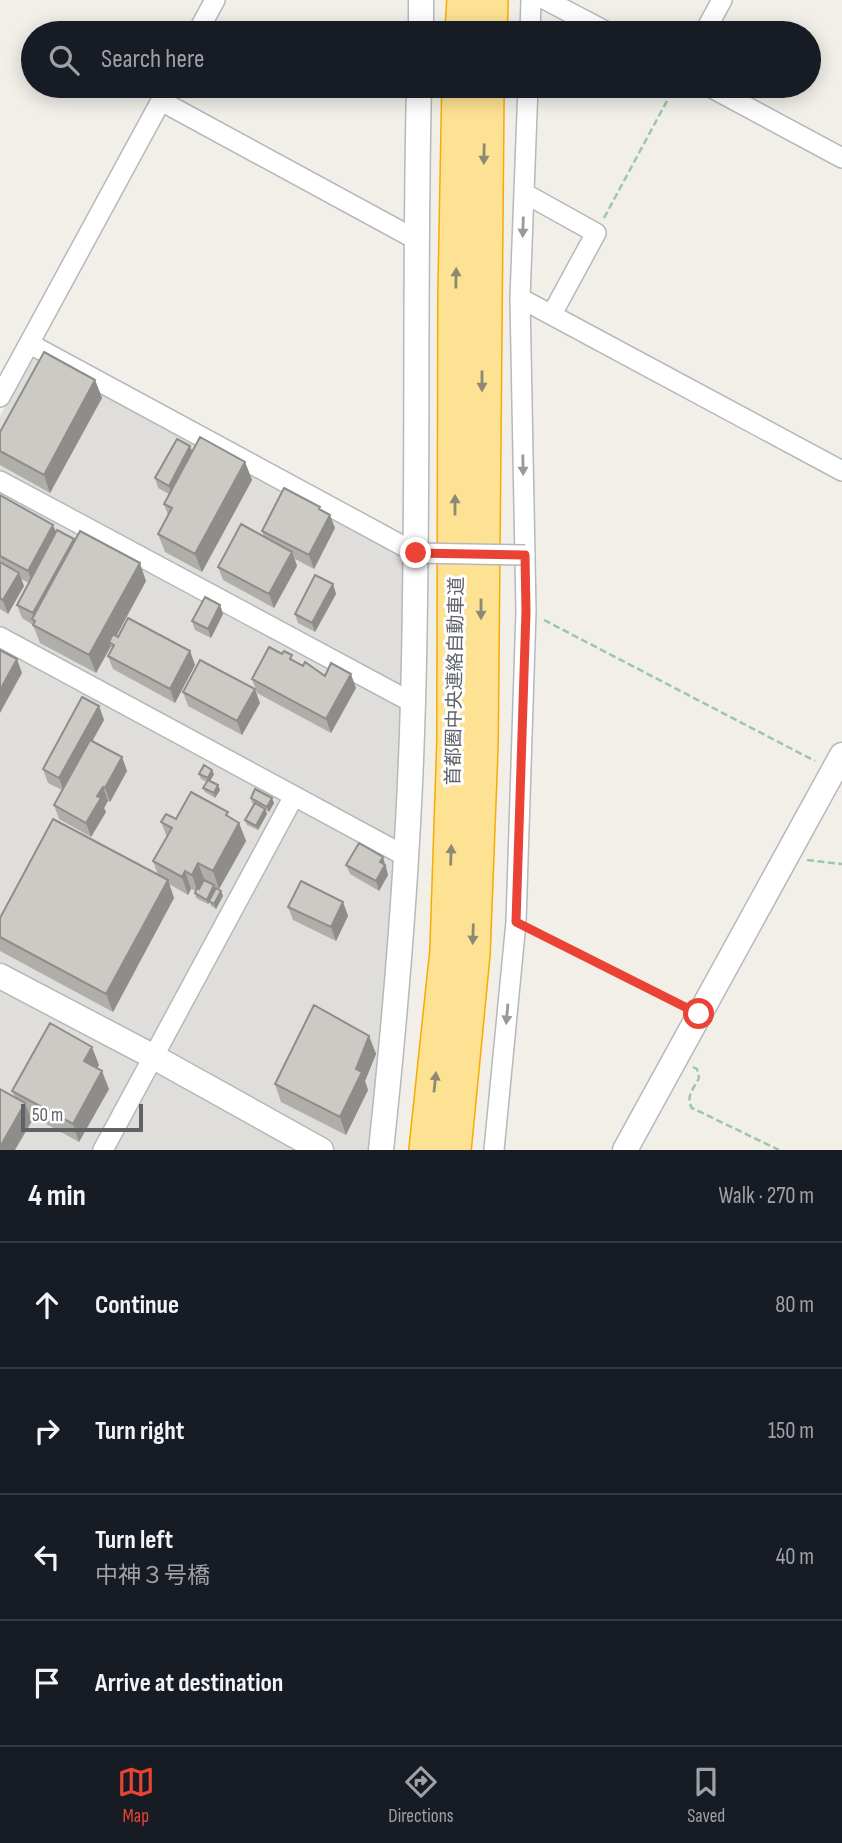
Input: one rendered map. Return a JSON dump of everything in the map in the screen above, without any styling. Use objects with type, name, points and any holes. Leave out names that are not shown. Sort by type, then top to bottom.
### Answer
[{"type":"highway","points":[[463,21],[464,0]]},
{"type":"highway","points":[[489,21],[490,0]]},
{"type":"highway","name":"首都圏中央連絡自動車道","points":[[428,1150],[448,951],[455,741],[456,298],[460,98]]},
{"type":"highway","name":"首都圏中央連絡自動車道","points":[[453,1150],[472,953],[481,744],[486,98]]},
{"type":"street","points":[[204,21],[215,0]]},
{"type":"street","points":[[421,0],[421,21]]},
{"type":"street","points":[[530,21],[531,0]]},
{"type":"street","points":[[546,0],[586,21]]},
{"type":"street","points":[[711,21],[722,0]]},
{"type":"street","points":[[0,397],[162,98]]},
{"type":"street","points":[[174,98],[415,239]]},
{"type":"street","points":[[381,1150],[407,857],[413,703],[416,553],[415,239],[419,98]]},
{"type":"street","points":[[494,1150],[516,922],[526,611],[520,298],[528,98]]},
{"type":"street","points":[[730,98],[842,158]]},
{"type":"street","points":[[524,193],[596,233],[552,314]]},
{"type":"street","points":[[520,298],[842,471]]},
{"type":"street","points":[[30,344],[416,553],[525,555]]},
{"type":"street","points":[[0,481],[413,703]]},
{"type":"street","points":[[0,637],[407,857]]},
{"type":"street","points":[[625,1150],[837,763]]},
{"type":"street","points":[[103,1150],[294,796]]},
{"type":"street","points":[[0,976],[154,1057],[321,1150]]},
{"type":"path","points":[[596,233],[669,98]]},
{"type":"path","points":[[526,611],[837,763]]},
{"type":"path","points":[[786,858],[842,864]]},
{"type":"path","points":[[516,922],[699,1014]]},
{"type":"path","points":[[676,1056],[697,1069],[699,1074],[689,1097],[692,1108],[779,1150]]},
{"type":"shaded area","points":[[36,354],[407,555],[408,709],[373,1150],[0,1150],[0,416]]},
{"type":"building","points":[[44,352],[95,380],[44,475],[0,451],[0,432]]},
{"type":"building","points":[[200,437],[245,462],[195,554],[158,534],[172,508],[164,504]]},
{"type":"building","points":[[177,439],[190,446],[169,486],[155,478]]},
{"type":"building","points":[[284,488],[330,515],[309,555],[262,531]]},
{"type":"building","points":[[0,495],[53,525],[28,571],[0,556]]},
{"type":"building","points":[[241,524],[292,552],[269,594],[218,567]]},
{"type":"building","points":[[57,530],[74,539],[33,613],[17,605]]},
{"type":"building","points":[[80,531],[140,563],[89,655],[33,625],[35,621],[32,619]]},
{"type":"building","points":[[0,562],[19,573],[3,600],[0,598]]},
{"type":"building","points":[[315,575],[333,584],[312,623],[295,614]]},
{"type":"building","points":[[205,597],[220,605],[208,629],[192,621]]},
{"type":"building","points":[[128,618],[190,651],[170,689],[108,656],[114,645],[109,642],[113,634],[118,637]]},
{"type":"building","points":[[269,647],[282,654],[284,651],[292,655],[290,659],[303,666],[305,662],[325,676],[331,663],[351,674],[326,719],[252,679]]},
{"type":"building","points":[[0,650],[17,659],[0,690]]},
{"type":"building","points":[[200,660],[255,689],[237,721],[183,692]]},
{"type":"building","points":[[82,697],[99,706],[59,778],[43,769]]},
{"type":"building","points":[[90,740],[122,757],[105,788],[103,787],[97,796],[101,798],[86,823],[54,805]]},
{"type":"building","points":[[204,765],[212,770],[208,778],[199,774]]},
{"type":"building","points":[[208,780],[218,785],[214,793],[203,788]]},
{"type":"building","points":[[255,789],[272,798],[267,807],[251,798]]},
{"type":"building","points":[[191,792],[228,812],[226,815],[239,823],[213,871],[198,863],[192,875],[185,871],[182,877],[153,861],[172,828],[161,822],[166,814],[176,819]]},
{"type":"building","points":[[255,803],[265,809],[256,826],[245,820]]},
{"type":"building","points":[[53,819],[168,880],[106,994],[0,937],[0,918]]},
{"type":"building","points":[[359,843],[383,857],[380,862],[385,865],[376,881],[346,865]]},
{"type":"building","points":[[204,880],[214,885],[207,900],[195,893]]},
{"type":"building","points":[[301,881],[343,902],[331,927],[288,907]]},
{"type":"building","points":[[216,888],[221,891],[214,904],[209,901]]},
{"type":"building","points":[[314,1005],[369,1036],[356,1069],[362,1072],[340,1117],[275,1084]]},
{"type":"building","points":[[50,1023],[92,1047],[84,1061],[102,1071],[73,1124],[12,1091]]},
{"type":"building","points":[[0,1089],[25,1103],[0,1147]]},
{"type":"route","points":[[416,553],[525,555],[526,611],[516,922],[699,1014]]}]
